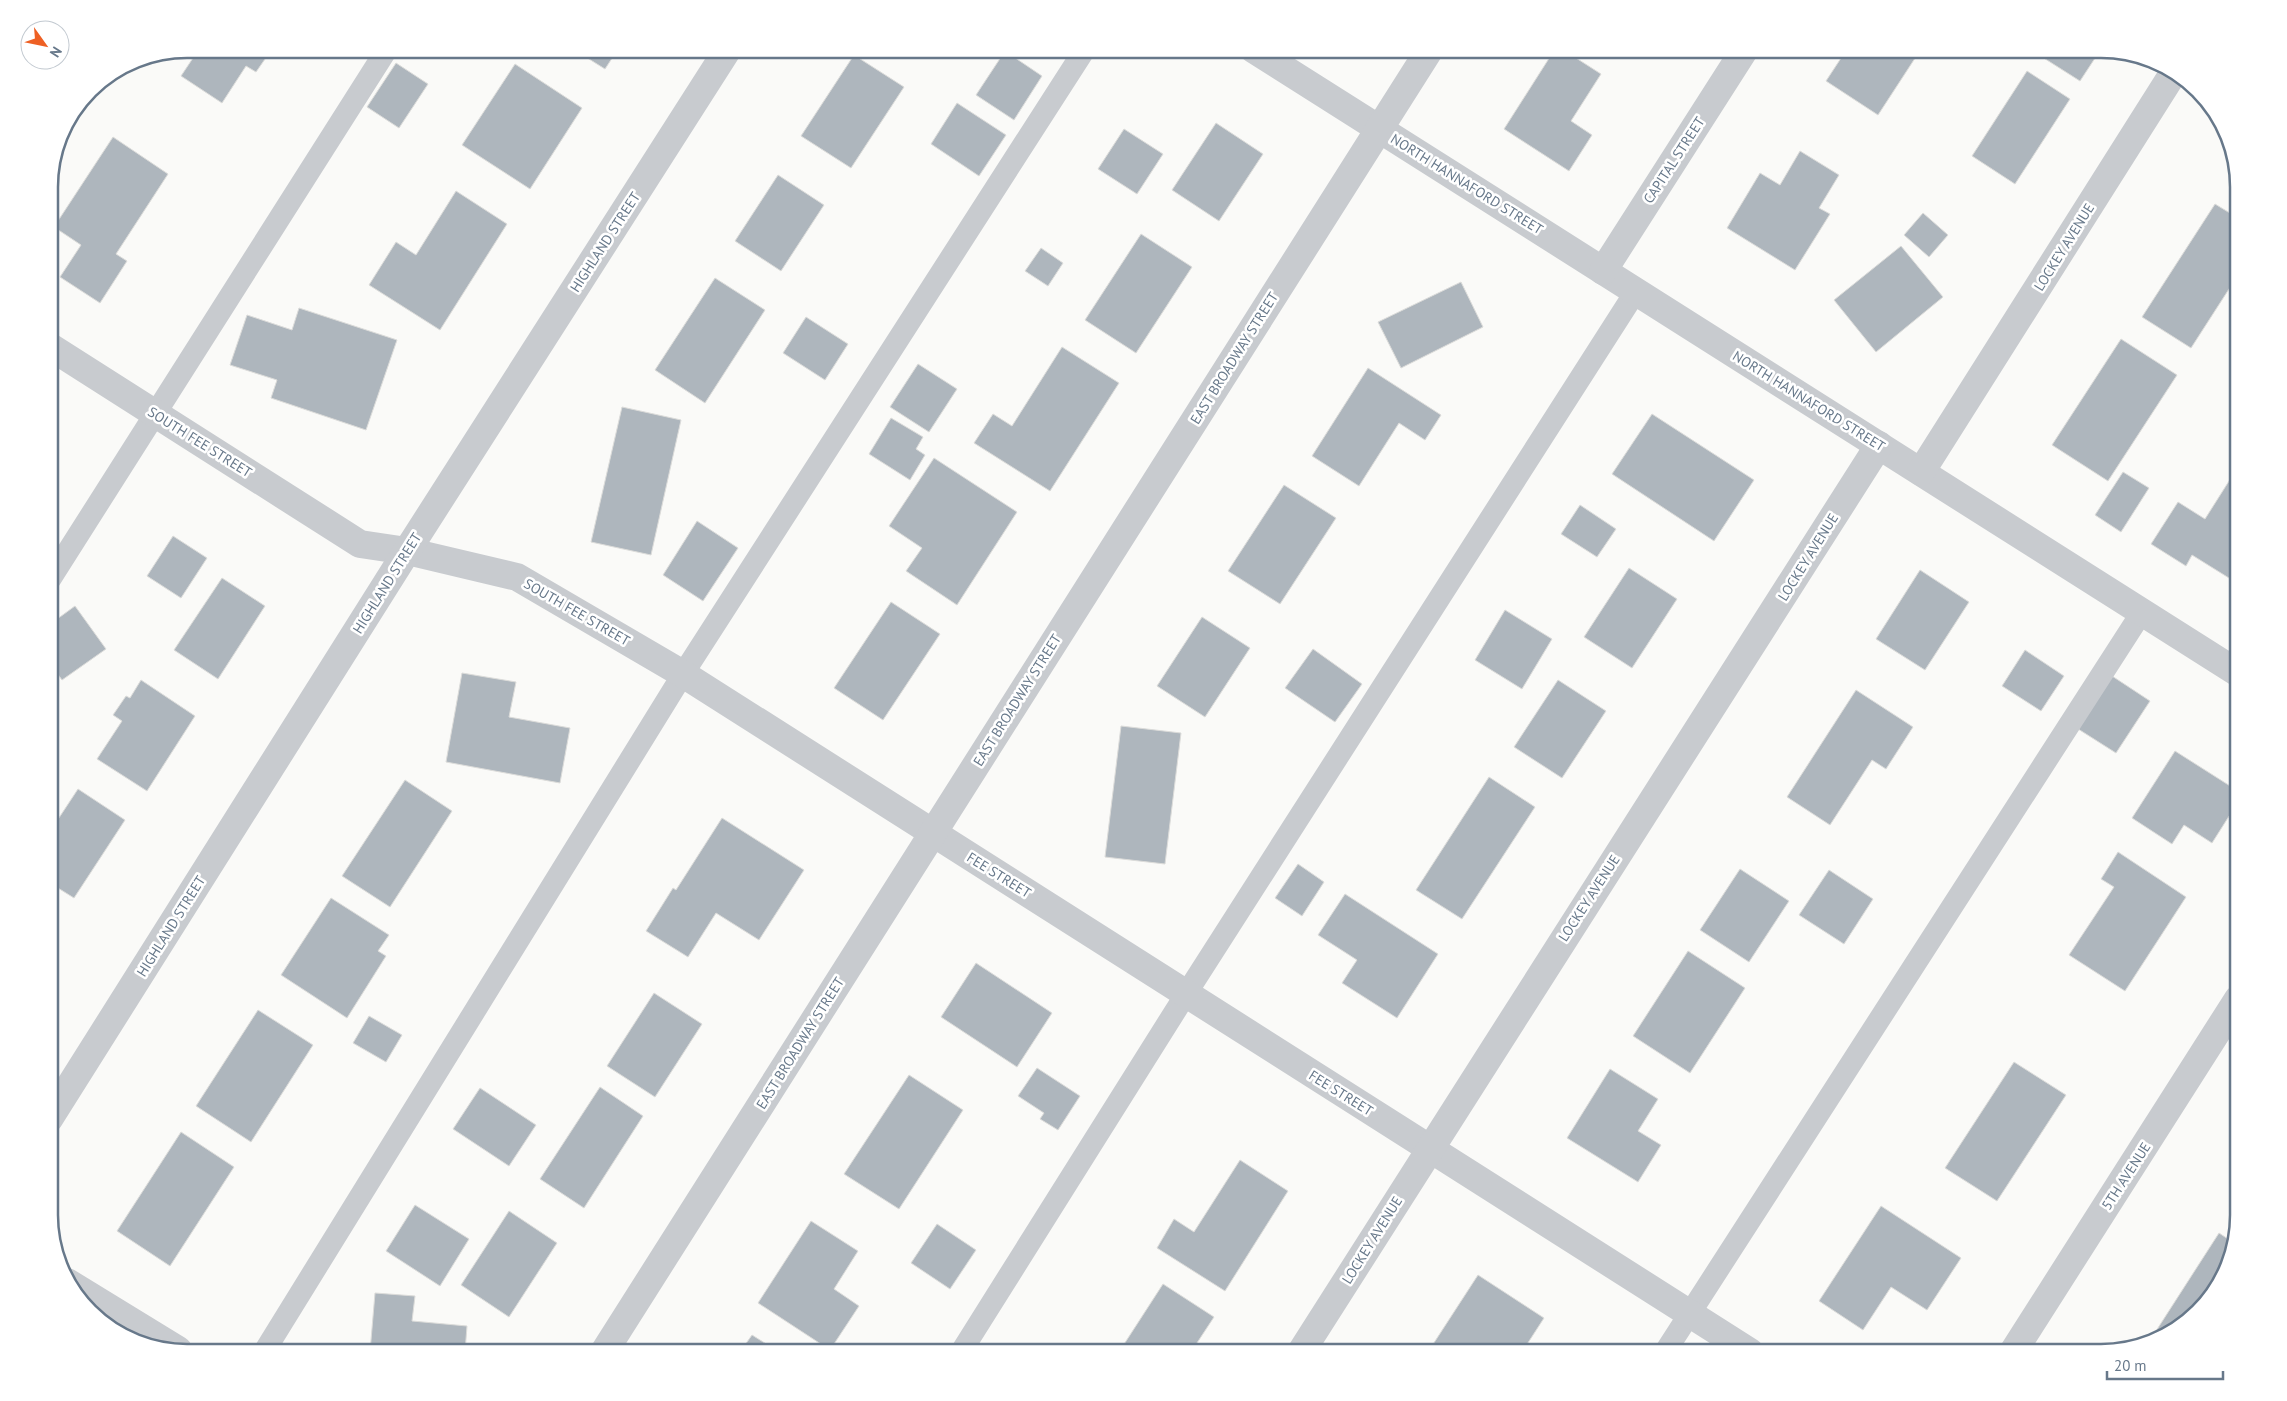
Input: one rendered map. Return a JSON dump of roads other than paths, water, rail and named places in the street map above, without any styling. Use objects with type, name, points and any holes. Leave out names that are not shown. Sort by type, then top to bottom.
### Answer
[{"type":"street","name":"HIGHLAND STREET","points":[[58,1105],[407,551],[723,57]]},
{"type":"street","name":"NORTH HANNAFORD STREET","points":[[1266,57],[2229,668]]},
{"type":"street","name":"EAST BROADWAY STREET","points":[[609,1344],[1425,57]]},
{"type":"street","name":"CAPITAL STREET","points":[[1603,271],[1740,57]]},
{"type":"street","name":"LOCKEY AVENUE","points":[[1921,472],[2170,78]]},
{"type":"street","name":"SOUTH FEE STREET","points":[[58,352],[360,544],[407,551],[517,577],[683,674],[933,833]]},
{"type":"street","name":"LOCKEY AVENUE","points":[[1306,1344],[1429,1148],[1879,445]]},
{"type":"street","name":"FEE STREET","points":[[933,833],[1737,1344]]},
{"type":"street","name":"5TH AVENUE","points":[[2018,1344],[2230,1013]]},
{"type":"street","points":[[83,1292],[163,1341]]},
{"type":"lane","points":[[58,567],[382,57]]},
{"type":"lane","points":[[269,1344],[683,674],[1080,57]]},
{"type":"lane","points":[[966,1344],[1186,994],[1636,291]]},
{"type":"lane","points":[[1670,1344],[2142,612]]}]
